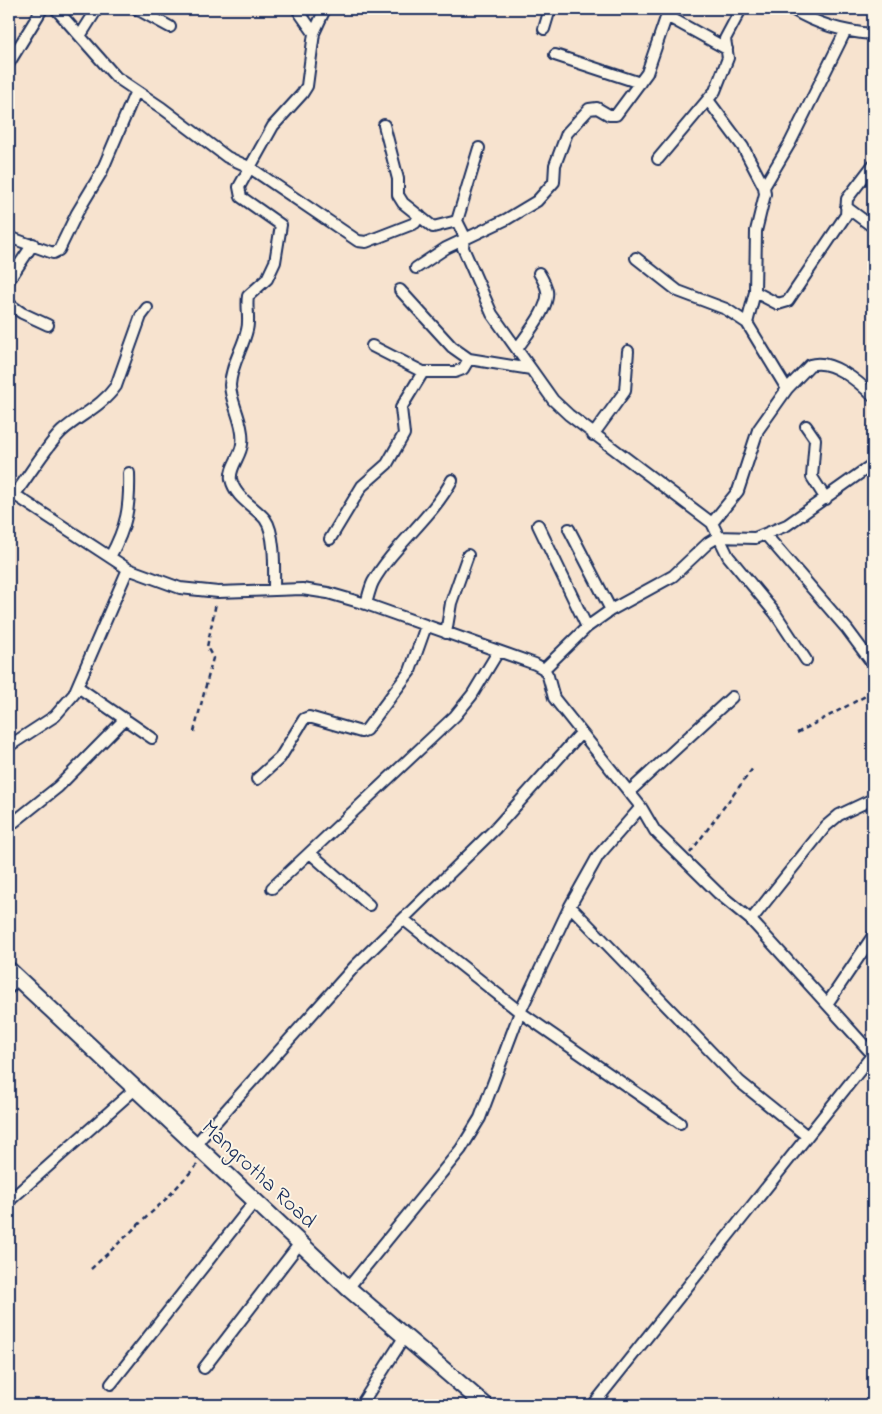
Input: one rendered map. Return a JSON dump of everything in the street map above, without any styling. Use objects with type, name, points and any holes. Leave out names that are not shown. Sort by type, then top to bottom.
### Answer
[{"type":"main road","name":"Mangrotha Road","points":[[12,979],[135,1089],[348,1288],[485,1405]]},
{"type":"street","points":[[9,63],[42,9]]},
{"type":"street","points":[[56,9],[116,77],[227,158],[249,166],[358,240],[366,242],[415,223],[420,216]]},
{"type":"street","points":[[80,36],[97,9]]},
{"type":"street","points":[[137,9],[170,27]]},
{"type":"street","points":[[297,9],[314,33]]},
{"type":"street","points":[[274,590],[274,565],[269,527],[265,520],[235,491],[231,480],[231,473],[243,442],[238,409],[230,386],[234,366],[248,329],[248,296],[267,279],[276,262],[282,231],[278,220],[241,197],[239,187],[273,126],[307,86],[314,33],[325,9]]},
{"type":"street","points":[[544,29],[550,9]]},
{"type":"street","points":[[658,160],[715,92],[728,58],[726,39],[741,9]]},
{"type":"street","points":[[792,9],[808,19],[845,32],[873,34]]},
{"type":"street","points":[[416,268],[446,248],[507,219],[537,201],[554,182],[555,165],[567,133],[577,120],[589,109],[593,108],[609,115],[616,115],[647,73],[668,12],[727,49]]},
{"type":"street","points":[[764,187],[790,143],[845,32]]},
{"type":"street","points":[[555,55],[640,83]]},
{"type":"street","points":[[9,237],[33,244],[53,253],[60,250],[77,212],[101,173],[136,91]]},
{"type":"street","points":[[708,100],[742,147],[764,187],[765,194],[756,231],[755,292],[747,323]]},
{"type":"street","points":[[384,126],[398,179],[398,195],[403,203],[433,227],[457,221]]},
{"type":"street","points":[[480,148],[457,221],[464,234],[463,248],[492,314],[553,400],[593,435],[712,523],[728,556],[775,613],[806,660]]},
{"type":"street","points":[[755,292],[778,304],[788,301],[846,215],[847,199],[873,165]]},
{"type":"street","points":[[846,207],[873,227]]},
{"type":"street","points":[[9,280],[33,244]]},
{"type":"street","points":[[636,258],[678,291],[726,308],[747,323],[787,389]]},
{"type":"street","points":[[517,349],[536,322],[547,300],[547,290],[539,273]]},
{"type":"street","points":[[400,290],[452,347],[469,359],[531,369]]},
{"type":"street","points":[[9,304],[22,313],[48,325]]},
{"type":"street","points":[[147,308],[141,316],[116,386],[109,396],[100,406],[61,432],[12,493],[128,569],[180,588],[218,592],[311,590],[366,604],[536,664],[544,669],[554,698],[641,807],[656,831],[718,893],[751,920],[873,1055],[593,1405]]},
{"type":"street","points":[[372,346],[423,372],[455,372],[463,369],[469,359]]},
{"type":"street","points":[[593,435],[625,391],[628,351]]},
{"type":"street","points":[[712,523],[738,491],[758,430],[787,389],[810,365],[817,362],[858,380],[873,396]]},
{"type":"street","points":[[330,539],[362,486],[387,464],[404,434],[401,408],[423,372]]},
{"type":"street","points":[[806,426],[815,439],[812,478],[826,499]]},
{"type":"street","points":[[544,669],[587,627],[611,610],[673,576],[708,543],[718,538],[755,538],[787,525],[873,464]]},
{"type":"street","points":[[110,557],[121,537],[127,520],[130,503],[129,473]]},
{"type":"street","points":[[366,604],[373,582],[411,532],[444,495],[452,480]]},
{"type":"street","points":[[538,525],[587,627]]},
{"type":"street","points":[[569,528],[611,610]]},
{"type":"street","points":[[765,534],[847,629],[873,664]]},
{"type":"street","points":[[446,633],[451,603],[468,555]]},
{"type":"street","points":[[9,746],[55,716],[78,686],[128,569]]},
{"type":"street","points":[[257,779],[280,758],[304,719],[309,717],[361,732],[366,730],[410,670],[426,626]]},
{"type":"street","points":[[272,888],[455,716],[476,688],[498,652]]},
{"type":"street","points":[[78,686],[152,738]]},
{"type":"street","points":[[629,792],[732,697]]},
{"type":"street","points":[[9,826],[58,788],[125,719]]},
{"type":"street","points":[[200,1150],[356,966],[495,829],[582,733]]},
{"type":"street","points":[[751,920],[826,826],[839,815],[873,799]]},
{"type":"street","points":[[348,1288],[462,1148],[480,1118],[520,1012],[570,906],[598,856],[641,807]]},
{"type":"street","points":[[310,853],[369,905]]},
{"type":"street","points":[[570,906],[740,1082],[807,1136]]},
{"type":"street","points":[[403,919],[520,1012],[680,1123]]},
{"type":"street","points":[[827,1004],[873,936]]},
{"type":"street","points":[[9,1202],[135,1089]]},
{"type":"street","points":[[111,1384],[255,1201]]},
{"type":"street","points":[[204,1368],[300,1243]]},
{"type":"street","points":[[361,1405],[405,1336]]},
{"type":"path","points":[[194,732],[213,658],[207,647],[218,592]]},
{"type":"path","points":[[797,733],[873,692]]},
{"type":"path","points":[[685,860],[753,768]]},
{"type":"path","points":[[91,1269],[167,1198],[200,1150]]}]
